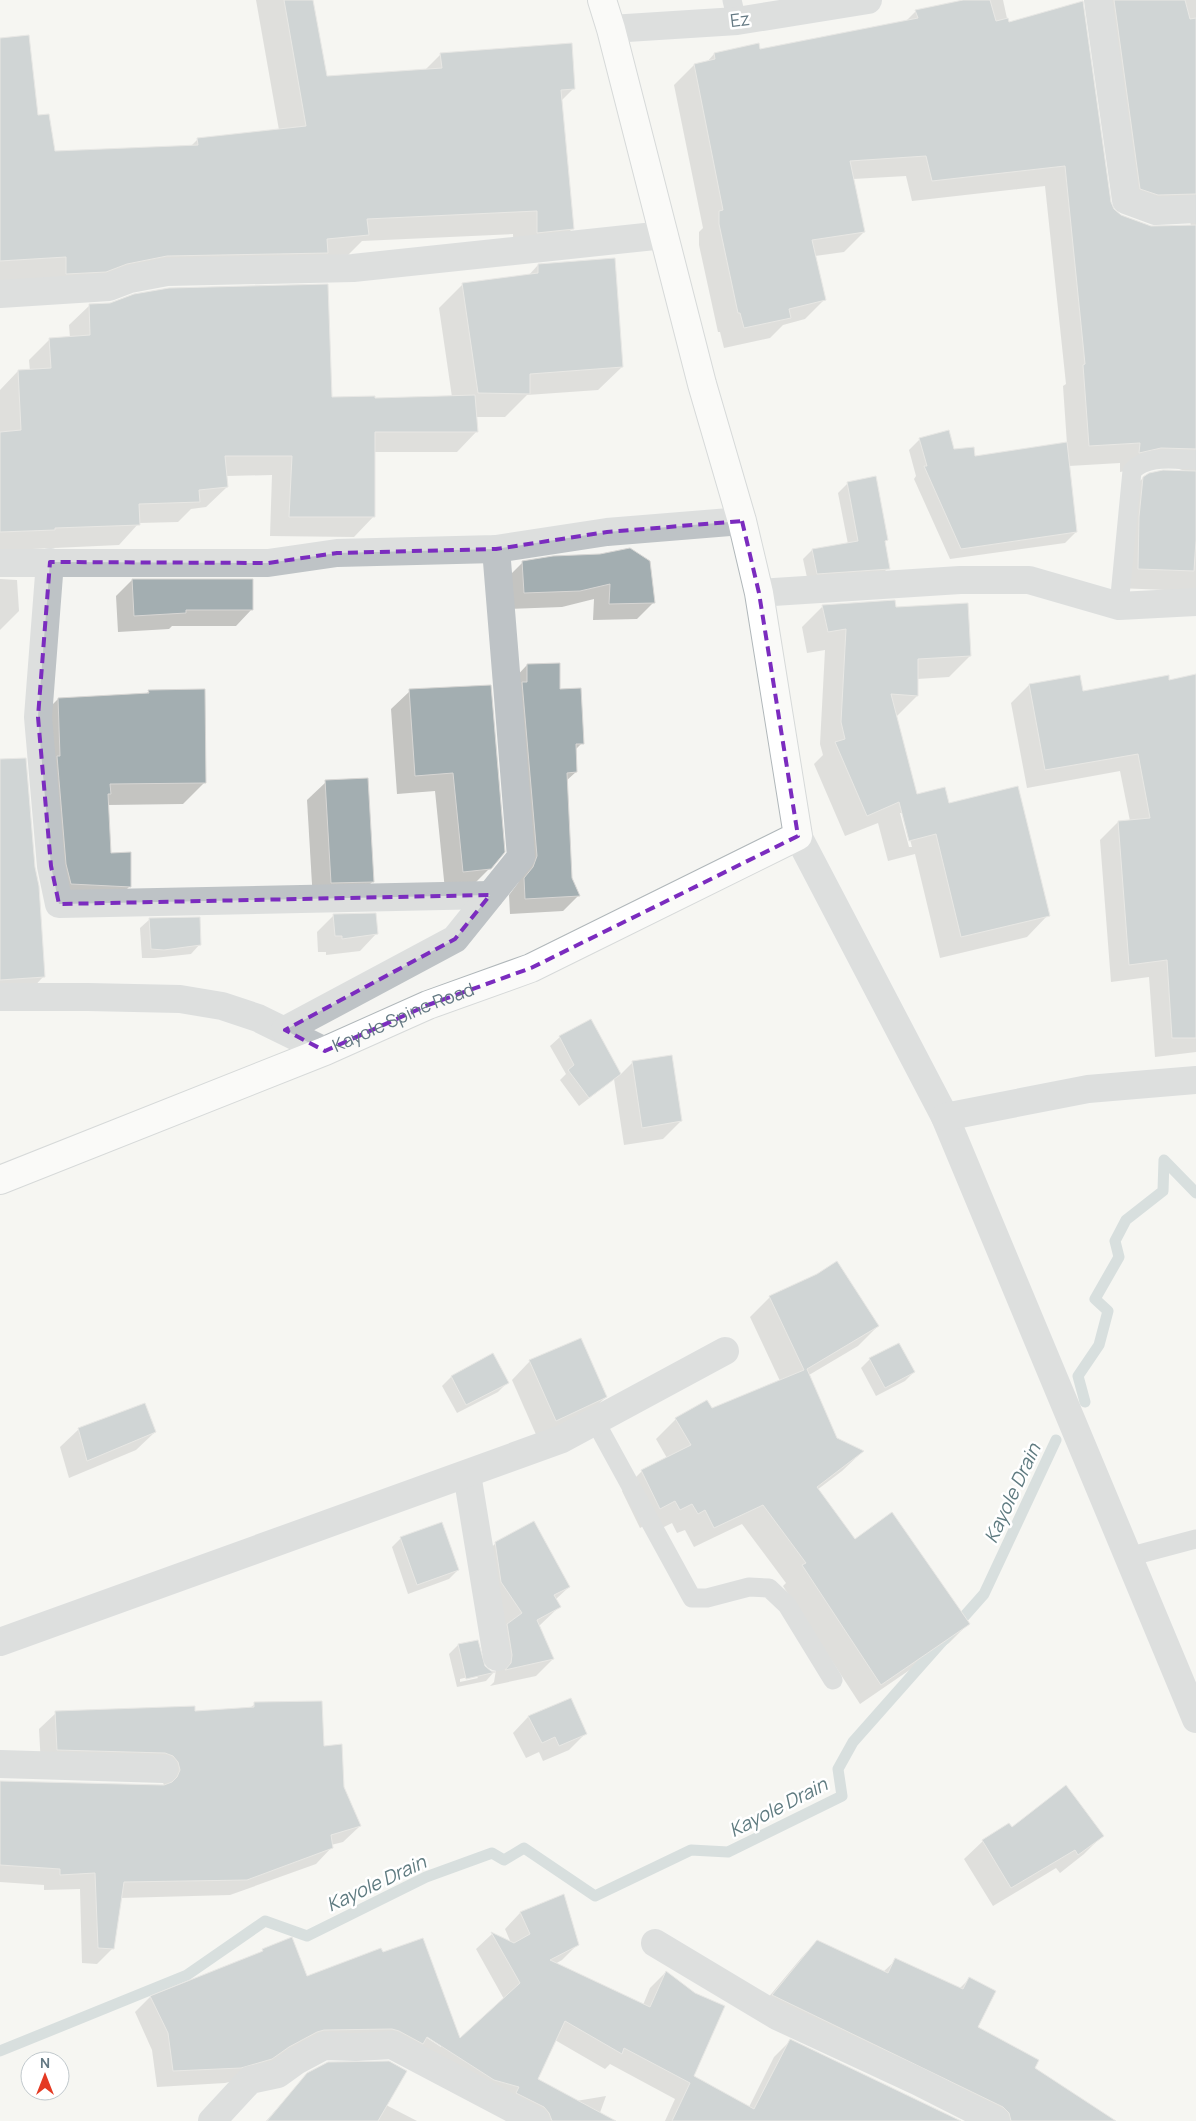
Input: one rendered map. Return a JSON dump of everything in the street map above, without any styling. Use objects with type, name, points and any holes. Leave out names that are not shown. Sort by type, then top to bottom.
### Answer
[{"type":"main road","points":[[602,0],[702,384],[742,521],[759,593],[798,836]]},
{"type":"main road","name":"Kayole Spine Road","points":[[0,1180],[325,1051],[428,1005],[531,968],[798,836]]},
{"type":"street","name":"Ez","points":[[611,29],[735,11],[861,0]]},
{"type":"street","points":[[1098,0],[1126,200],[1156,211],[1196,209]]},
{"type":"street","points":[[0,294],[110,287],[130,279],[167,272],[353,268],[664,235]]},
{"type":"street","points":[[0,563],[268,563],[337,553],[496,549],[607,532],[742,521]]},
{"type":"street","points":[[285,1030],[455,939],[521,857],[496,549]]},
{"type":"street","points":[[50,562],[38,717],[51,866],[59,904],[490,895]]},
{"type":"street","points":[[759,593],[960,580],[1028,580],[1119,606],[1196,602]]},
{"type":"street","points":[[798,836],[945,1117],[1196,1719]]},
{"type":"street","points":[[0,997],[180,999],[222,1006],[258,1018],[325,1051]]},
{"type":"street","points":[[945,1117],[1088,1089],[1196,1080]]},
{"type":"street","points":[[0,1642],[562,1439],[725,1352]]},
{"type":"street","points":[[467,1474],[497,1657]]},
{"type":"street","points":[[0,1764],[164,1769]]},
{"type":"street","points":[[655,1943],[777,2016],[996,2121]]},
{"type":"street","points":[[212,2121],[250,2080],[278,2074],[296,2061],[324,2046],[392,2045],[536,2121]]},
{"type":"lane","points":[[1119,606],[1132,471],[1139,465],[1153,460],[1196,460]]},
{"type":"lane","points":[[595,1421],[692,1598],[707,1598],[750,1587],[769,1588],[787,1604],[833,1680]]},
{"type":"lane","points":[[1128,1558],[1196,1539]]},
{"type":"highlighted area","points":[[742,521],[759,593],[798,836],[531,968],[428,1005],[325,1051],[285,1030],[455,939],[490,895],[59,904],[51,866],[38,717],[50,562],[268,563],[337,553],[496,549],[607,532]]},
{"type":"building","points":[[284,0],[313,0],[327,76],[442,68],[440,53],[572,43],[575,89],[561,90],[574,229],[537,233],[537,211],[367,219],[369,235],[327,239],[328,253],[167,256],[127,264],[106,272],[66,274],[66,257],[0,261],[0,38],[29,35],[38,115],[49,114],[55,151],[198,145],[197,138],[306,126]]},
{"type":"building","points":[[963,0],[990,0],[996,21],[1008,18],[1009,22],[1083,1],[1111,202],[1114,209],[1121,215],[1151,226],[1196,225],[1196,449],[1161,448],[1139,453],[1140,443],[1089,446],[1083,365],[1085,364],[1065,166],[932,181],[926,156],[850,161],[865,232],[812,240],[826,300],[789,309],[791,318],[744,328],[740,313],[738,313],[719,224],[719,211],[723,210],[694,64],[715,59],[714,53],[759,43],[760,49],[918,18],[915,10]]},
{"type":"building","points":[[1114,0],[1185,0],[1190,19],[1196,18],[1196,194],[1158,195],[1140,189]]},
{"type":"building","points":[[615,258],[623,367],[530,374],[530,394],[478,393],[462,283],[538,273],[538,264]]},
{"type":"building","points":[[328,284],[332,397],[375,396],[375,398],[475,395],[478,432],[375,432],[375,517],[289,517],[292,456],[225,456],[228,487],[199,490],[200,502],[139,504],[140,525],[0,532],[0,432],[21,430],[18,370],[51,368],[49,338],[90,335],[89,304],[110,303],[134,294],[169,288]]},
{"type":"building","points":[[949,430],[954,449],[974,447],[975,456],[1067,442],[1077,532],[961,549],[924,466],[927,466],[919,438]]},
{"type":"building","points":[[1163,470],[1196,471],[1194,571],[1138,569],[1139,517],[1143,477],[1149,473]]},
{"type":"building","points":[[876,476],[888,540],[885,541],[890,569],[817,574],[812,549],[858,541],[847,482]]},
{"type":"building","points":[[630,548],[650,561],[655,603],[609,604],[610,584],[580,591],[524,593],[522,561],[553,556],[600,554]]},
{"type":"building","points":[[132,579],[253,579],[253,610],[186,610],[186,613],[134,616]]},
{"type":"building","points":[[895,600],[896,607],[968,603],[971,656],[918,659],[918,696],[891,694],[917,794],[945,787],[949,803],[1018,786],[1050,916],[961,937],[936,834],[909,841],[899,802],[867,816],[835,742],[845,739],[841,722],[846,629],[828,632],[822,605]]},
{"type":"building","points":[[560,663],[560,689],[581,688],[584,744],[576,744],[577,772],[567,773],[572,878],[580,896],[525,899],[524,878],[533,867],[537,856],[522,682],[527,682],[527,664]]},
{"type":"building","points":[[1196,674],[1196,1038],[1172,1038],[1167,960],[1129,965],[1118,821],[1150,818],[1138,754],[1045,770],[1029,684],[1080,675],[1083,691],[1169,675],[1169,680]]},
{"type":"building","points":[[491,685],[505,852],[491,869],[463,872],[453,773],[415,776],[409,689]]},
{"type":"building","points":[[205,689],[206,783],[110,784],[111,794],[108,794],[111,853],[131,852],[131,887],[71,884],[66,864],[57,756],[60,756],[58,698],[149,693],[148,690]]},
{"type":"building","points":[[26,758],[35,867],[39,886],[45,977],[0,980],[0,759]]},
{"type":"building","points":[[368,778],[374,882],[331,883],[325,780]]},
{"type":"building","points":[[376,913],[378,934],[342,939],[342,936],[335,936],[333,914]]},
{"type":"building","points":[[200,917],[201,945],[164,950],[151,949],[149,918]]},
{"type":"building","points":[[591,1019],[621,1074],[589,1098],[568,1070],[574,1065],[559,1036]]},
{"type":"building","points":[[672,1055],[682,1121],[642,1128],[632,1061]]},
{"type":"building","points":[[837,1261],[879,1326],[807,1369],[837,1438],[864,1451],[817,1487],[855,1539],[892,1512],[970,1624],[881,1685],[802,1565],[806,1563],[763,1505],[714,1528],[705,1510],[698,1514],[692,1504],[680,1510],[675,1501],[660,1509],[641,1470],[691,1445],[675,1418],[707,1400],[712,1408],[804,1370],[769,1296],[817,1274]]},
{"type":"building","points":[[581,1338],[607,1397],[556,1421],[529,1360]]},
{"type":"building","points":[[899,1343],[915,1372],[885,1388],[869,1358]]},
{"type":"building","points":[[493,1353],[509,1383],[466,1405],[451,1376]]},
{"type":"building","points":[[145,1403],[156,1432],[87,1461],[78,1428]]},
{"type":"building","points":[[534,1521],[570,1587],[554,1595],[561,1607],[537,1620],[554,1659],[505,1670],[511,1663],[512,1655],[507,1624],[522,1613],[501,1582],[495,1542]]},
{"type":"building","points":[[442,1522],[459,1570],[417,1585],[400,1537]]},
{"type":"building","points":[[478,1640],[485,1666],[491,1671],[496,1672],[466,1679],[458,1644]]},
{"type":"building","points":[[571,1698],[587,1734],[559,1746],[555,1737],[542,1743],[528,1716]]},
{"type":"building","points":[[322,1701],[324,1746],[342,1744],[344,1787],[361,1826],[331,1835],[333,1848],[247,1880],[124,1882],[114,1949],[98,1948],[95,1873],[60,1875],[60,1869],[0,1865],[0,1781],[164,1785],[172,1782],[180,1770],[178,1762],[173,1756],[165,1753],[57,1750],[55,1711],[195,1706],[195,1711],[254,1707],[254,1702]]},
{"type":"building","points":[[1066,1785],[1104,1836],[1078,1855],[1075,1850],[1011,1888],[982,1840],[1009,1823],[1012,1827]]},
{"type":"building","points":[[564,1894],[579,1945],[550,1960],[650,2007],[666,1971],[695,1993],[725,2006],[694,2076],[754,2109],[790,2039],[961,2121],[672,2121],[690,2083],[624,2048],[622,2054],[565,2021],[538,2079],[616,2121],[552,2121],[544,2107],[516,2093],[519,2087],[494,2080],[427,2037],[423,2044],[392,2029],[324,2030],[289,2047],[272,2059],[241,2068],[173,2071],[168,2033],[150,1996],[263,1951],[262,1949],[292,1937],[307,1976],[381,1948],[383,1952],[423,1938],[460,2038],[520,1983],[491,1932],[514,1943],[530,1934],[520,1912]]},
{"type":"building","points":[[817,1940],[888,1973],[895,1958],[963,1989],[969,1977],[996,1991],[978,2027],[1039,2060],[1035,2068],[1116,2121],[1011,2121],[1009,2113],[1003,2107],[772,1995]]},
{"type":"building","points":[[389,2061],[407,2071],[378,2121],[267,2121],[307,2073],[328,2062]]},
{"type":"waterway","name":"Kayole Drain","points":[[1085,1402],[1078,1376],[1099,1345],[1108,1311],[1095,1299],[1119,1257],[1115,1241],[1126,1220],[1163,1191],[1164,1160],[1196,1193]]},
{"type":"waterway","name":"Kayole Drain","points":[[0,2051],[187,1975],[265,1921],[307,1936],[426,1877],[492,1853],[504,1860],[524,1848],[595,1896],[691,1850],[728,1852],[842,1796],[838,1769],[853,1742],[984,1594],[1056,1440]]}]
